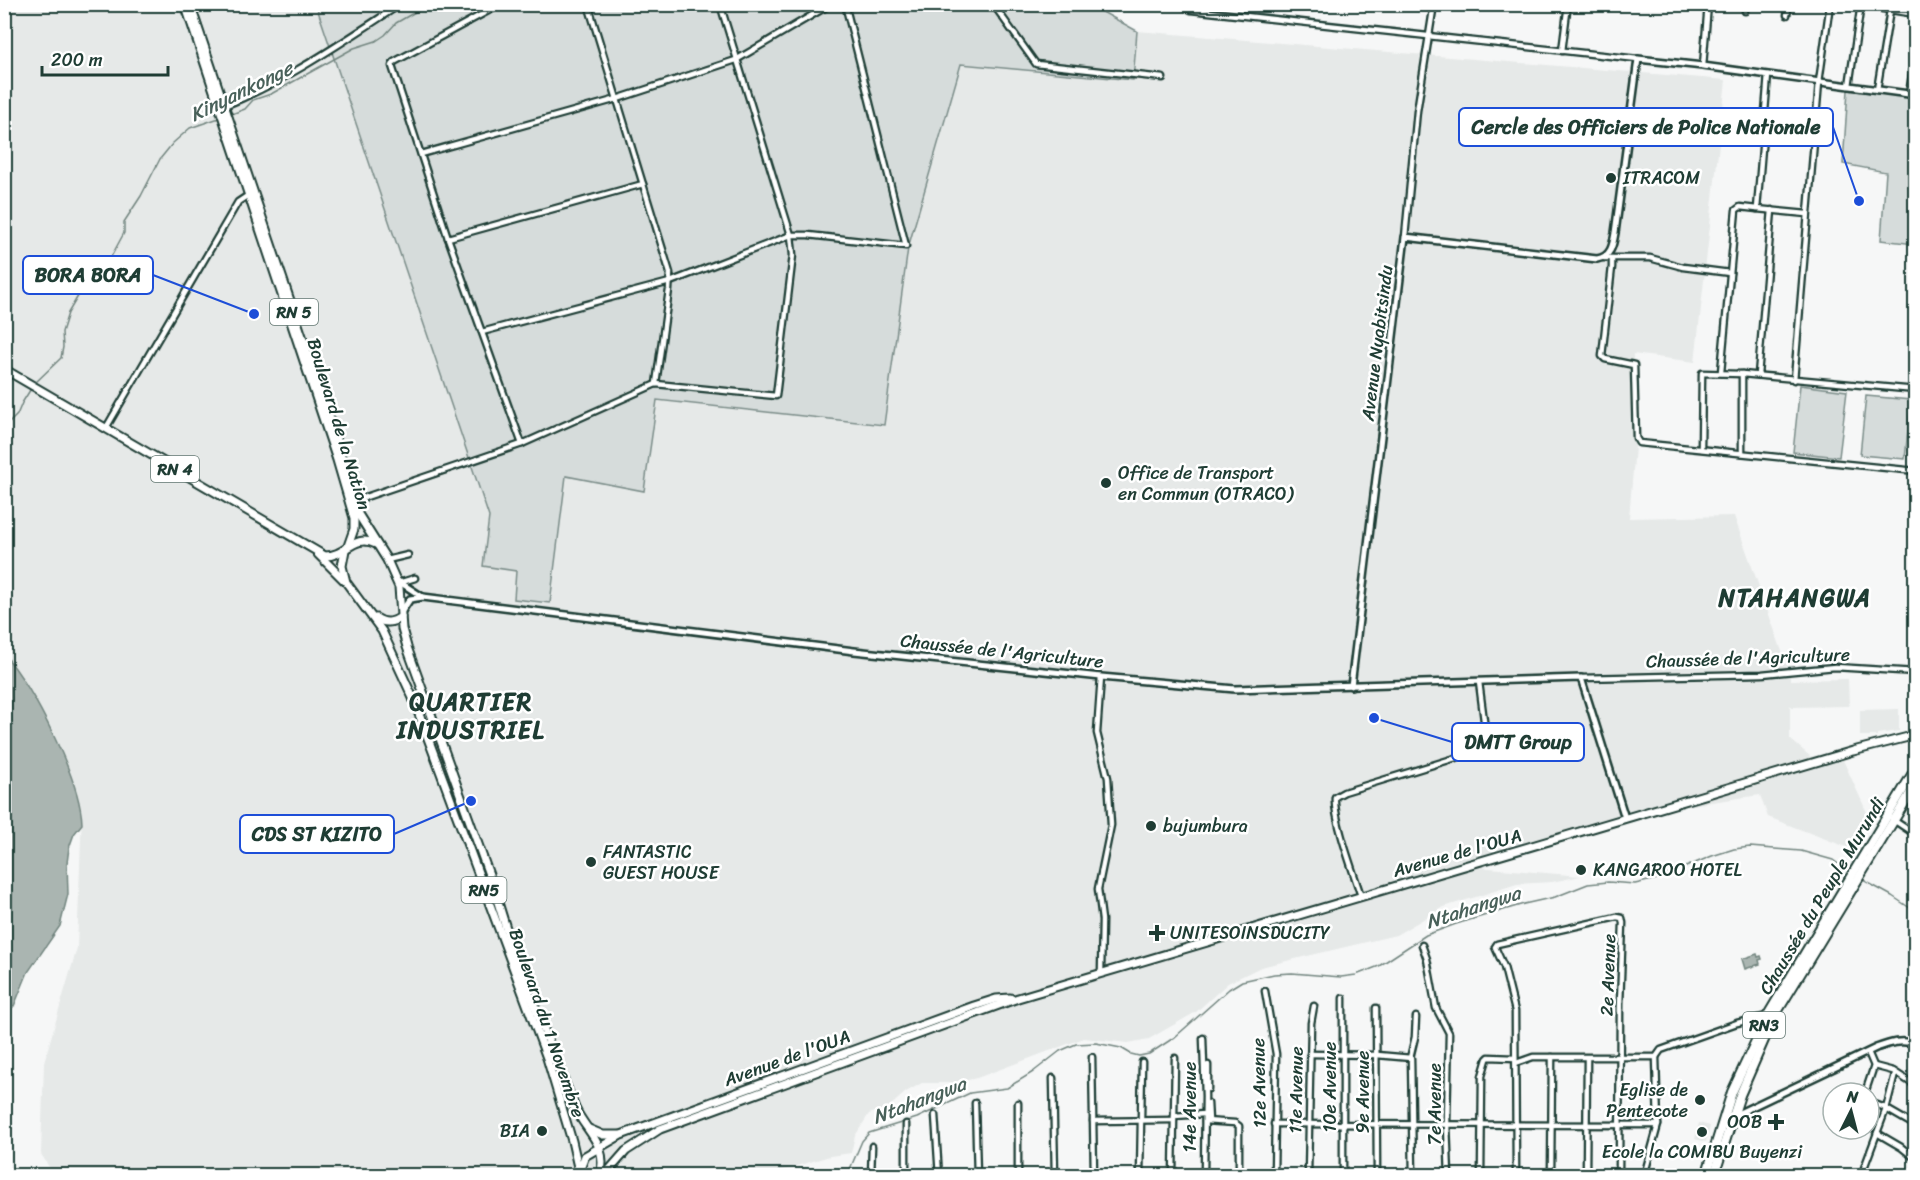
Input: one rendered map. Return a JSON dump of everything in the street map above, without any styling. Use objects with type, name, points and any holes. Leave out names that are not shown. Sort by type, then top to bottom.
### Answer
[{"type":"highway","name":"Chaussée du Peuple Murundi","points":[[1706,1176],[1732,1092],[1771,1016],[1890,818],[1916,768]]},
{"type":"highway","name":"Chaussée du Peuple Murundi","points":[[1890,818],[1916,784]]},
{"type":"highway","name":"Chaussée du Peuple Murundi","points":[[1714,1176],[1731,1117],[1771,1016]]},
{"type":"main road","name":"Boulevard de la Nation","points":[[185,4],[224,110]]},
{"type":"main road","name":"Boulevard de la Nation","points":[[190,4],[329,434],[361,521],[376,544]]},
{"type":"main road","name":"RN 4","points":[[4,369],[325,556],[346,548]]},
{"type":"main road","name":"Boulevard de la Nation","points":[[346,548],[354,529],[354,504]]},
{"type":"main road","points":[[346,582],[342,566],[346,548],[367,540],[376,544]]},
{"type":"main road","name":"Boulevard du 1 Novembre","points":[[376,544],[399,580],[406,647],[492,883],[514,954],[546,1031],[574,1108],[600,1147]]},
{"type":"main road","name":"RN 4","points":[[314,550],[346,582]]},
{"type":"main road","name":"Boulevard du 1 Novembre","points":[[346,582],[382,631],[413,698],[538,1035],[580,1173]]},
{"type":"main road","points":[[372,615],[385,622],[396,621],[401,614]]},
{"type":"main road","name":"Avenue de l'OUA","points":[[602,1176],[626,1151],[660,1129],[996,999],[1018,998],[1916,733]]},
{"type":"main road","points":[[448,793],[458,789]]},
{"type":"main road","name":"Avenue de l'OUA","points":[[580,1173],[585,1156],[621,1135],[975,1009]]},
{"type":"main road","points":[[538,1035],[546,1031]]},
{"type":"main road","points":[[587,1128],[603,1135],[621,1135]]},
{"type":"main road","points":[[600,1147],[602,1176]]},
{"type":"street","points":[[224,110],[333,48],[401,4]]},
{"type":"street","points":[[501,4],[393,63],[448,238],[522,444]]},
{"type":"street","points":[[588,4],[668,267],[670,282],[656,384]]},
{"type":"street","points":[[354,504],[522,444],[656,384],[776,396],[793,255],[791,235],[720,4]]},
{"type":"street","points":[[421,154],[617,99],[736,60],[831,4]]},
{"type":"street","points":[[482,332],[670,282],[791,235],[906,246],[845,4]]},
{"type":"street","points":[[993,4],[1036,64],[1163,78]]},
{"type":"street","points":[[1180,4],[1191,9],[1703,66],[1916,95]]},
{"type":"street","name":"Avenue Nyabitsindu","points":[[1352,686],[1405,237],[1417,111],[1434,4]]},
{"type":"street","points":[[1562,51],[1568,4]]},
{"type":"street","points":[[1703,66],[1708,4]]},
{"type":"street","points":[[1787,15],[1789,4]]},
{"type":"street","points":[[1794,380],[1819,82],[1830,4]]},
{"type":"street","points":[[1852,4],[1891,7],[1916,14]]},
{"type":"street","points":[[1849,86],[1861,5]]},
{"type":"street","points":[[1876,90],[1891,7]]},
{"type":"street","points":[[1908,94],[1916,48]]},
{"type":"street","points":[[1604,258],[1611,250],[1615,232],[1638,59]]},
{"type":"street","points":[[1757,209],[1768,75]]},
{"type":"street","points":[[448,238],[643,184]]},
{"type":"street","points":[[105,428],[238,202],[251,194]]},
{"type":"street","points":[[1721,372],[1736,210],[1740,207],[1807,214]]},
{"type":"street","points":[[1758,375],[1772,210]]},
{"type":"street","points":[[1405,237],[1597,259],[1650,258],[1683,267],[1730,273]]},
{"type":"street","points":[[1612,258],[1602,356],[1605,359],[1634,365],[1636,440],[1641,443],[1916,471]]},
{"type":"street","points":[[1701,448],[1702,374],[1704,371],[1916,390]]},
{"type":"street","points":[[1742,374],[1742,453]]},
{"type":"street","points":[[387,560],[408,555]]},
{"type":"street","points":[[399,580],[415,578]]},
{"type":"street","name":"Chaussée de l'Agriculture","points":[[399,580],[423,597],[854,651],[1234,689],[1762,674],[1835,667],[1916,672]]},
{"type":"street","points":[[401,614],[410,599],[423,597]]},
{"type":"street","points":[[1101,677],[1097,733],[1107,778],[1111,825],[1098,889],[1102,920],[1101,973]]},
{"type":"street","points":[[1581,678],[1625,818]]},
{"type":"street","points":[[1361,896],[1338,821],[1334,804],[1335,797],[1344,792],[1485,749],[1487,744],[1479,682]]},
{"type":"street","points":[[1890,818],[1916,835]]},
{"type":"street","name":"2e Avenue","points":[[1516,1060],[1515,1011],[1504,967],[1496,949],[1497,944],[1617,917],[1622,918],[1619,1176]]},
{"type":"street","name":"7e Avenue","points":[[1422,945],[1427,959],[1436,1008],[1449,1033],[1447,1124],[1449,1176]]},
{"type":"street","name":"12e Avenue","points":[[1265,991],[1276,1054],[1274,1176]]},
{"type":"street","name":"10e Avenue","points":[[1343,998],[1343,1176]]},
{"type":"street","name":"11e Avenue","points":[[1308,1176],[1311,1021],[1314,1006]]},
{"type":"street","name":"9e Avenue","points":[[1376,1008],[1377,1176]]},
{"type":"street","points":[[1644,1176],[1658,1125],[1656,1057],[1661,1050],[1737,1023],[1771,1016]]},
{"type":"street","points":[[1413,1176],[1410,1059],[1415,1037],[1416,1017]]},
{"type":"street","name":"14e Avenue","points":[[1203,1038],[1207,1121],[1204,1176]]},
{"type":"street","points":[[1722,1123],[1894,1041],[1916,1044]]},
{"type":"street","points":[[1868,1052],[1874,1066],[1869,1081]]},
{"type":"street","points":[[1310,1053],[1377,1055],[1410,1059]]},
{"type":"street","points":[[1092,1057],[1095,1176]]},
{"type":"street","points":[[1551,1176],[1552,1057]]},
{"type":"street","points":[[1482,1176],[1482,1076],[1487,1059],[1656,1057]]},
{"type":"street","points":[[1173,1176],[1175,1058]]},
{"type":"street","points":[[1586,1176],[1587,1058]]},
{"type":"street","points":[[1516,1060],[1516,1176]]},
{"type":"street","points":[[1140,1176],[1142,1062]]},
{"type":"street","points":[[1208,1065],[1207,1121],[1235,1123],[1239,1126],[1239,1176]]},
{"type":"street","points":[[1874,1066],[1888,1069],[1916,1086]]},
{"type":"street","points":[[1881,1122],[1895,1074]]},
{"type":"street","points":[[1053,1078],[1055,1176]]},
{"type":"street","points":[[975,1103],[977,1176]]},
{"type":"street","points":[[1018,1103],[1018,1176]]},
{"type":"street","points":[[1881,1107],[1916,1126]]},
{"type":"street","points":[[1093,1121],[1174,1118],[1205,1114]]},
{"type":"street","points":[[935,1115],[939,1176]]},
{"type":"street","points":[[906,1124],[906,1176]]},
{"type":"street","points":[[1274,1124],[1658,1125]]},
{"type":"street","points":[[1881,1135],[1916,1159]]},
{"type":"street","points":[[1861,1176],[1874,1141]]},
{"type":"street","points":[[871,1176],[872,1146]]},
{"type":"shaded area","points":[[1088,4],[1137,31],[1133,80],[961,64],[908,248],[884,425],[657,400],[644,491],[566,476],[550,603],[514,599],[516,571],[483,566],[489,517],[316,5]]},
{"type":"shaded area","points":[[4,5],[316,5],[489,517],[483,566],[516,571],[514,596],[550,603],[566,475],[657,400],[884,425],[908,248],[961,63],[1132,80],[1137,31],[1726,80],[1695,362],[1633,354],[1635,447],[1629,518],[1734,516],[1790,674],[1790,680],[1848,679],[1849,706],[1791,707],[1790,705],[1790,739],[1811,757],[1839,750],[1742,785],[1843,760],[1869,817],[1849,848],[1768,817],[1760,795],[1650,811],[1466,866],[1581,876],[1552,882],[1517,884],[1444,907],[1396,935],[1261,967],[1228,983],[1196,1012],[1149,1039],[1128,1043],[1084,1038],[977,1078],[954,1083],[922,1083],[906,1092],[889,1107],[869,1114],[855,1136],[851,1153],[830,1156],[766,1175],[54,1175],[41,1154],[44,1062],[77,948],[82,811],[54,738],[25,682],[5,654]]},
{"type":"shaded area","points":[[1848,90],[1915,98],[1915,244],[1881,240],[1886,172],[1843,164]]},
{"type":"shaded area","points":[[1800,385],[1847,391],[1839,457],[1793,452]]},
{"type":"shaded area","points":[[1866,396],[1911,400],[1905,459],[1860,455]]},
{"type":"shaded area","points":[[4,654],[16,669],[54,735],[80,805],[82,824],[74,834],[69,848],[68,894],[60,926],[28,972],[14,1006],[5,1014]]},
{"type":"shaded area","points":[[1899,709],[1899,731],[1877,734],[1877,736],[1860,736],[1860,710]]},
{"type":"shaded area","points":[[1757,954],[1762,959],[1759,960],[1760,964],[1745,969],[1742,959]]},
{"type":"shaded area","name":"Ecole la COMIBU Buyenzi","points":[[1699,1123],[1710,1126],[1706,1142],[1695,1139]]},
{"type":"waterway","name":"Kinyankonge","points":[[229,115],[245,109],[253,100],[271,94],[354,48],[376,41],[396,23],[429,4]]},
{"type":"waterway","name":"Kinyankonge","points":[[35,383],[61,358],[62,332],[68,313],[97,264],[111,257],[124,233],[124,222],[141,196],[160,159],[190,128],[219,118]]},
{"type":"waterway","name":"Kinyankonge","points":[[4,428],[17,415],[32,387]]},
{"type":"waterway","name":"Ntahangwa","points":[[847,1176],[862,1141],[869,1133],[917,1118],[970,1093],[1007,1088],[1060,1051],[1076,1044],[1096,1043],[1121,1048],[1139,1056],[1149,1054],[1175,1037],[1229,989],[1242,981],[1274,974],[1292,973],[1341,977],[1356,975],[1379,966],[1426,935],[1456,924],[1555,897],[1588,884],[1608,882],[1635,884],[1657,879],[1734,849],[1750,847],[1801,851],[1833,860],[1851,873]]},
{"type":"waterway","name":"Ntahangwa","points":[[1863,880],[1916,912]]},
{"type":"place","name":"ITRACOM","points":[[1611,178]]},
{"type":"place","name":"Cercle des Officiers de Police Nationale","points":[[1859,201]]},
{"type":"place","name":"BORA BORA","points":[[254,314]]},
{"type":"place","name":"Office de Transport en Commun (OTRACO)","points":[[1106,483]]},
{"type":"place","name":"DMTT Group","points":[[1374,718]]},
{"type":"place","name":"CDS ST KIZITO","points":[[471,801]]},
{"type":"place","name":"bujumbura","points":[[1151,826]]},
{"type":"place","name":"FANTASTIC GUEST HOUSE","points":[[591,862]]},
{"type":"place","name":"KANGAROO HOTEL","points":[[1581,870]]},
{"type":"place","name":"UNITESOINSDUCITY","points":[[1157,933]]},
{"type":"place","name":"Eglise de Pentecote","points":[[1700,1100]]},
{"type":"place","name":"OOB","points":[[1776,1122]]},
{"type":"place","name":"BIA","points":[[542,1131]]},
{"type":"place","name":"Ecole la COMIBU Buyenzi","points":[[1702,1132]]},
{"type":"district","name":"NTAHANGWA","points":[[1795,598]]},
{"type":"district","name":"QUARTIER INDUSTRIEL","points":[[471,716]]}]
